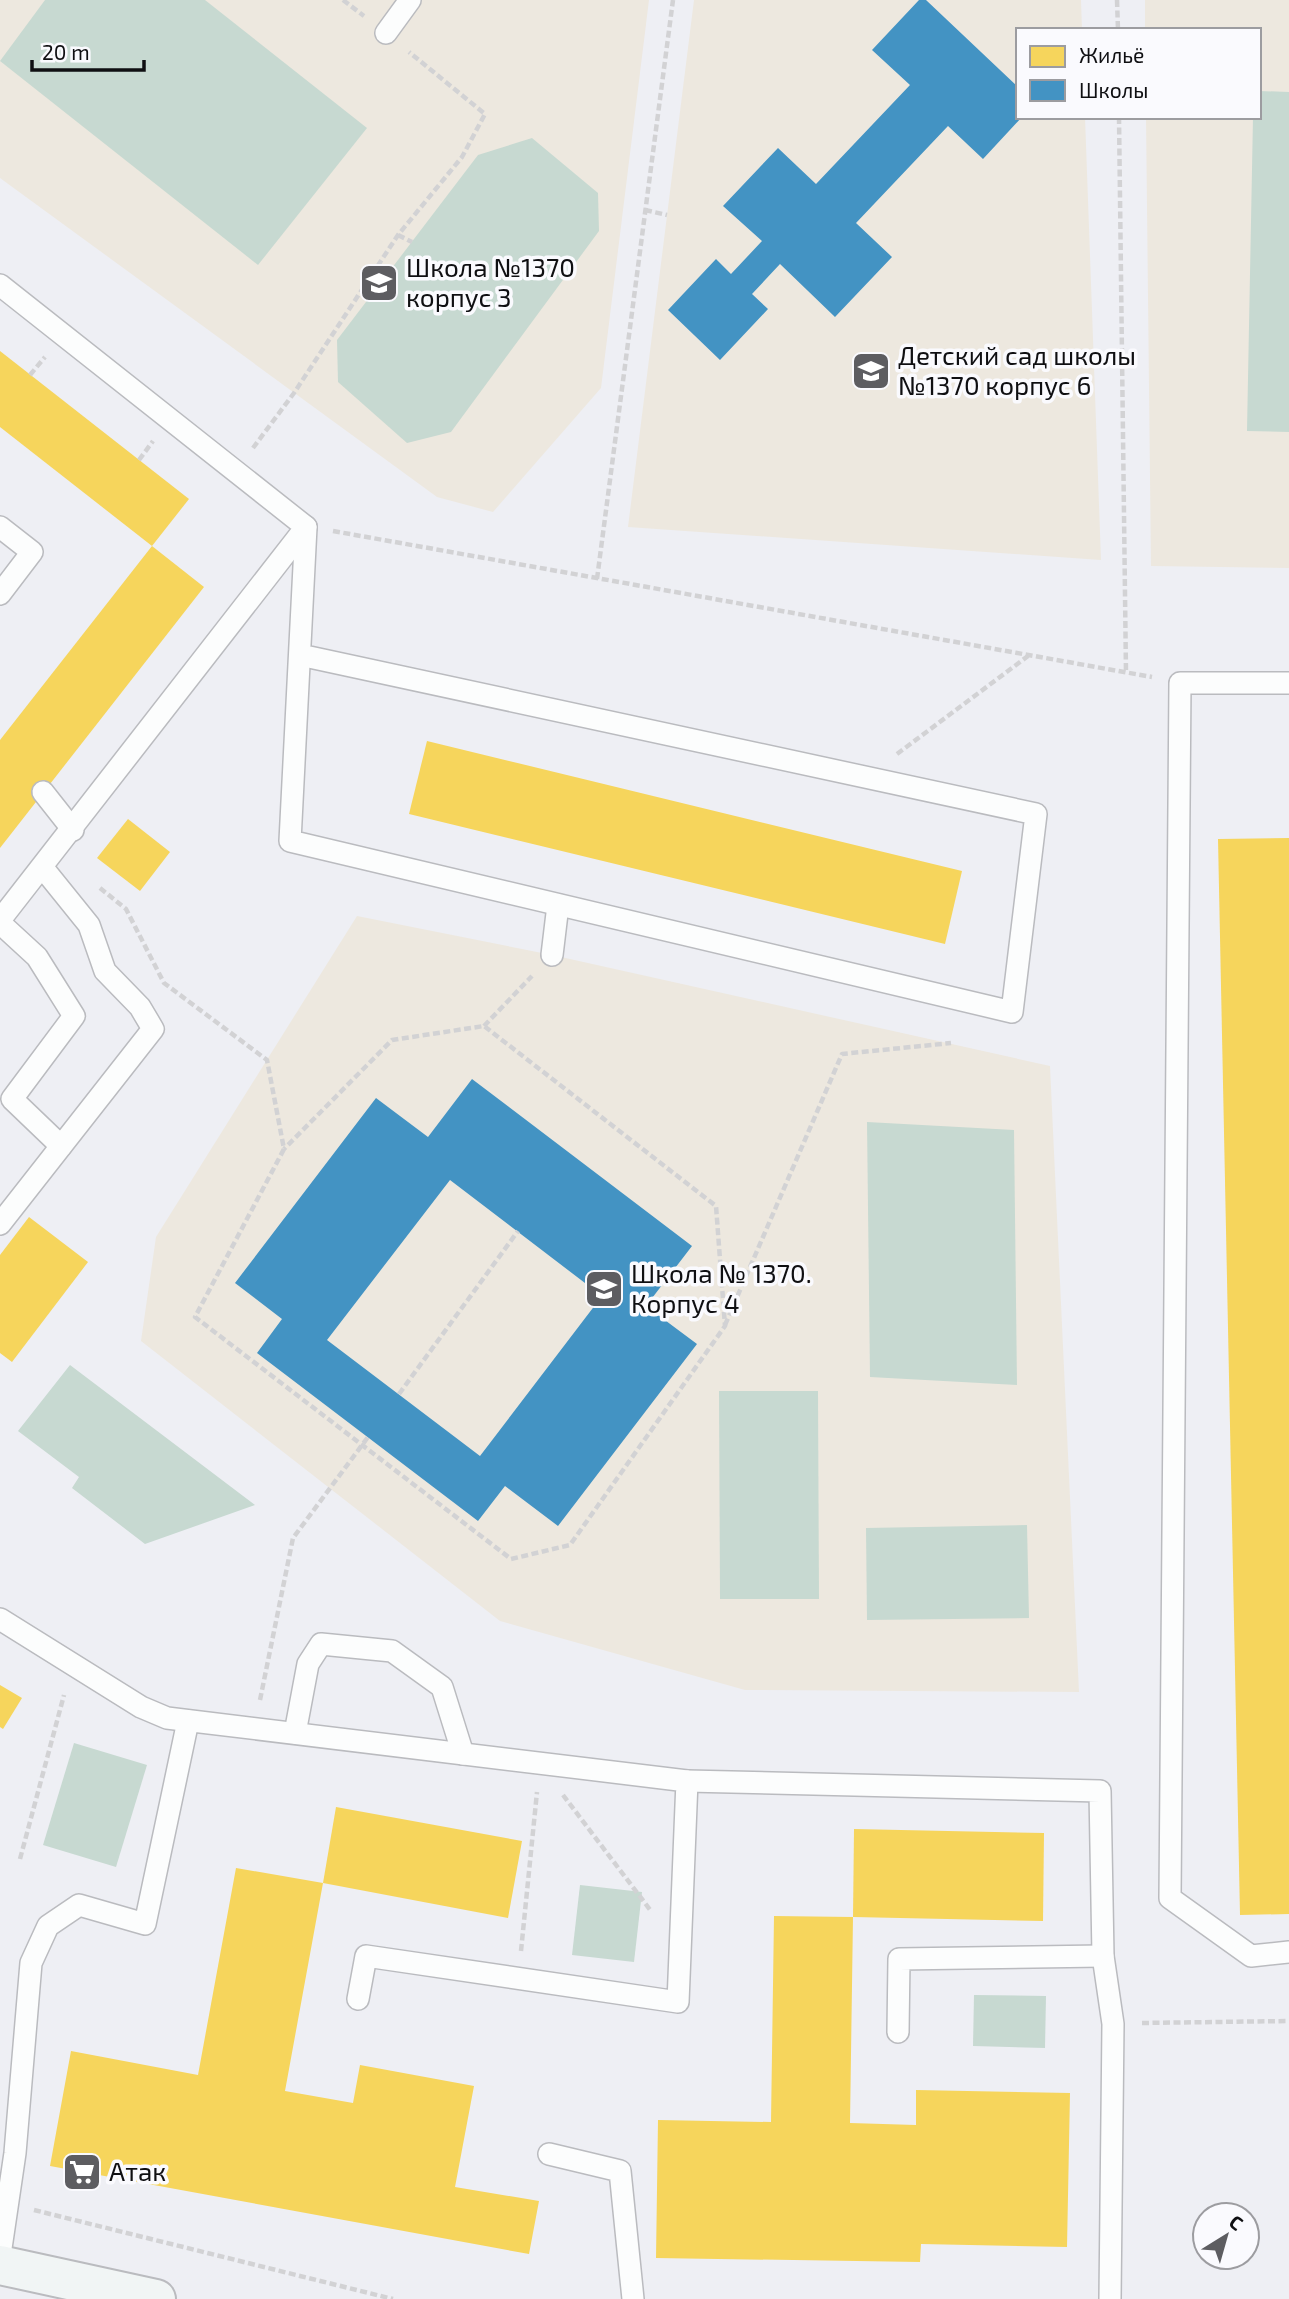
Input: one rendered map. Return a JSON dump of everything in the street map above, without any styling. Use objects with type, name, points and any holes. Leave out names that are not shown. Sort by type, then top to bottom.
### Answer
[{"type":"main road","points":[[0,2265],[156,2299]]},
{"type":"lane","points":[[386,33],[410,0]]},
{"type":"lane","points":[[2,290],[306,527]]},
{"type":"lane","points":[[0,527],[32,552],[0,594]]},
{"type":"lane","points":[[300,655],[1036,814],[1012,1012],[290,841],[306,527]]},
{"type":"lane","points":[[61,1146],[12,1099],[74,1016],[37,957],[0,922],[306,527]]},
{"type":"lane","points":[[1289,683],[1180,682],[1170,1898],[1251,1956],[1289,1952]]},
{"type":"lane","points":[[43,792],[73,830]]},
{"type":"lane","points":[[0,1224],[153,1028],[140,1007],[105,971],[89,925],[50,860]]},
{"type":"lane","points":[[552,955],[558,905]]},
{"type":"lane","points":[[0,1619],[141,1707],[167,1718],[687,1781],[1100,1791],[1103,1956],[1114,2024],[1110,2299]]},
{"type":"lane","points":[[295,1734],[308,1664],[321,1644],[392,1651],[442,1687],[463,1754]]},
{"type":"lane","points":[[0,2255],[15,2153],[31,1963],[48,1926],[79,1905],[145,1924],[188,1721]]},
{"type":"lane","points":[[358,1999],[366,1955],[678,2002],[687,1781]]},
{"type":"lane","points":[[898,2032],[899,1959],[1103,1956]]},
{"type":"lane","points":[[549,2154],[620,2171],[633,2299]]},
{"type":"path","points":[[597,579],[673,0]]},
{"type":"path","points":[[1117,0],[1118,28]]},
{"type":"path","points":[[236,471],[294,393],[398,235],[462,157],[485,114],[386,33]]},
{"type":"path","points":[[1119,119],[1126,673]]},
{"type":"path","points":[[645,210],[667,215]]},
{"type":"path","points":[[398,235],[412,242]]},
{"type":"path","points":[[306,527],[1180,682]]},
{"type":"path","points":[[866,777],[1029,656]]},
{"type":"path","points":[[50,860],[126,909],[164,983],[267,1060],[284,1149]]},
{"type":"path","points":[[552,955],[484,1026],[392,1040],[284,1149],[195,1317],[512,1559],[570,1545],[724,1326],[842,1054],[951,1043]]},
{"type":"path","points":[[484,1026],[716,1206],[724,1326]]},
{"type":"path","points":[[399,1394],[518,1231]]},
{"type":"path","points":[[254,1728],[293,1538],[368,1437]]},
{"type":"path","points":[[20,1858],[73,1664]]},
{"type":"path","points":[[540,1763],[680,1950]]},
{"type":"path","points":[[518,1978],[540,1763]]},
{"type":"path","points":[[1114,2024],[1289,2021]]},
{"type":"path","points":[[8,2203],[393,2299]]},
{"type":"shaded area","name":"Школа №1370 корпус 3","points":[[0,0],[649,0],[601,388],[493,512],[437,497],[0,178]]},
{"type":"shaded area","points":[[45,0],[205,0],[367,128],[258,265],[0,61]]},
{"type":"shaded area","name":"Детский сад школы №1370 корпус 6","points":[[694,0],[1081,0],[1082,28],[1016,28],[1016,119],[1085,119],[1101,560],[628,527]]},
{"type":"shaded area","points":[[1145,0],[1289,0],[1289,568],[1151,566],[1146,119],[1261,119],[1261,28],[1145,28]]},
{"type":"shaded area","points":[[1261,91],[1289,92],[1289,432],[1247,431],[1253,119],[1261,119]]},
{"type":"shaded area","points":[[532,138],[598,193],[599,231],[451,432],[407,443],[338,382],[337,340],[478,155]]},
{"type":"shaded area","name":"Школа № 1370. Корпус 4","points":[[357,916],[552,955],[1050,1066],[1079,1692],[745,1690],[500,1621],[141,1341],[156,1237]]},
{"type":"shaded area","points":[[867,1122],[1014,1130],[1017,1385],[870,1377]]},
{"type":"shaded area","points":[[70,1365],[255,1505],[145,1544],[72,1488],[79,1477],[18,1431]]},
{"type":"shaded area","points":[[719,1391],[818,1391],[819,1599],[720,1599]]},
{"type":"shaded area","points":[[1027,1525],[1029,1618],[867,1620],[866,1528]]},
{"type":"shaded area","points":[[74,1743],[147,1765],[116,1867],[43,1845]]},
{"type":"shaded area","points":[[580,1885],[642,1892],[634,1962],[572,1955]]},
{"type":"shaded area","points":[[974,1995],[1046,1996],[1045,2048],[973,2046]]},
{"type":"building: Жильё","points":[[0,351],[189,499],[152,546],[0,427]]},
{"type":"building: Жильё","points":[[152,546],[204,587],[0,848],[0,740]]},
{"type":"building: Жильё","points":[[427,741],[962,871],[945,944],[409,814]]},
{"type":"building: Жильё","points":[[128,819],[170,852],[140,891],[97,858]]},
{"type":"building: Жильё","points":[[1289,838],[1289,1914],[1240,1915],[1218,839]]},
{"type":"building: Жильё","points":[[29,1217],[88,1262],[12,1362],[0,1353],[0,1255]]},
{"type":"building: Жильё","points":[[0,1685],[22,1698],[3,1729],[0,1727]]},
{"type":"building: Жильё","points":[[336,1807],[522,1841],[508,1918],[323,1883]]},
{"type":"building: Жильё","points":[[854,1829],[1044,1833],[1043,1921],[853,1917]]},
{"type":"building: Жильё","points":[[236,1868],[323,1883],[285,2091],[353,2103],[360,2065],[474,2086],[455,2187],[539,2201],[529,2254],[50,2166],[71,2051],[198,2075]]},
{"type":"building: Жильё","points":[[774,1916],[853,1917],[850,2123],[916,2125],[916,2090],[1070,2093],[1067,2247],[921,2244],[920,2262],[656,2258],[658,2120],[771,2122]]},
{"type":"building: Школы","points":[[919,0],[926,0],[1016,85],[1016,119],[1020,119],[983,159],[948,126],[856,223],[892,257],[835,317],[780,264],[752,294],[768,309],[720,360],[668,310],[716,259],[731,274],[762,241],[723,206],[778,148],[816,184],[910,85],[872,50]]},
{"type":"building: Школы","points":[[472,1079],[692,1246],[646,1306],[697,1344],[558,1526],[505,1486],[478,1521],[257,1353],[282,1319],[235,1283],[376,1098],[428,1137]],"holes":[[[450,1180],[602,1296],[480,1456],[327,1340]]]},
{"type":"place","name":"Школа №1370 корпус 3","points":[[379,283]]},
{"type":"place","name":"Детский сад школы №1370 корпус 6","points":[[871,371]]},
{"type":"place","name":"Школа № 1370. Корпус 4","points":[[604,1289]]},
{"type":"place","name":"Атак","points":[[82,2172]]}]
